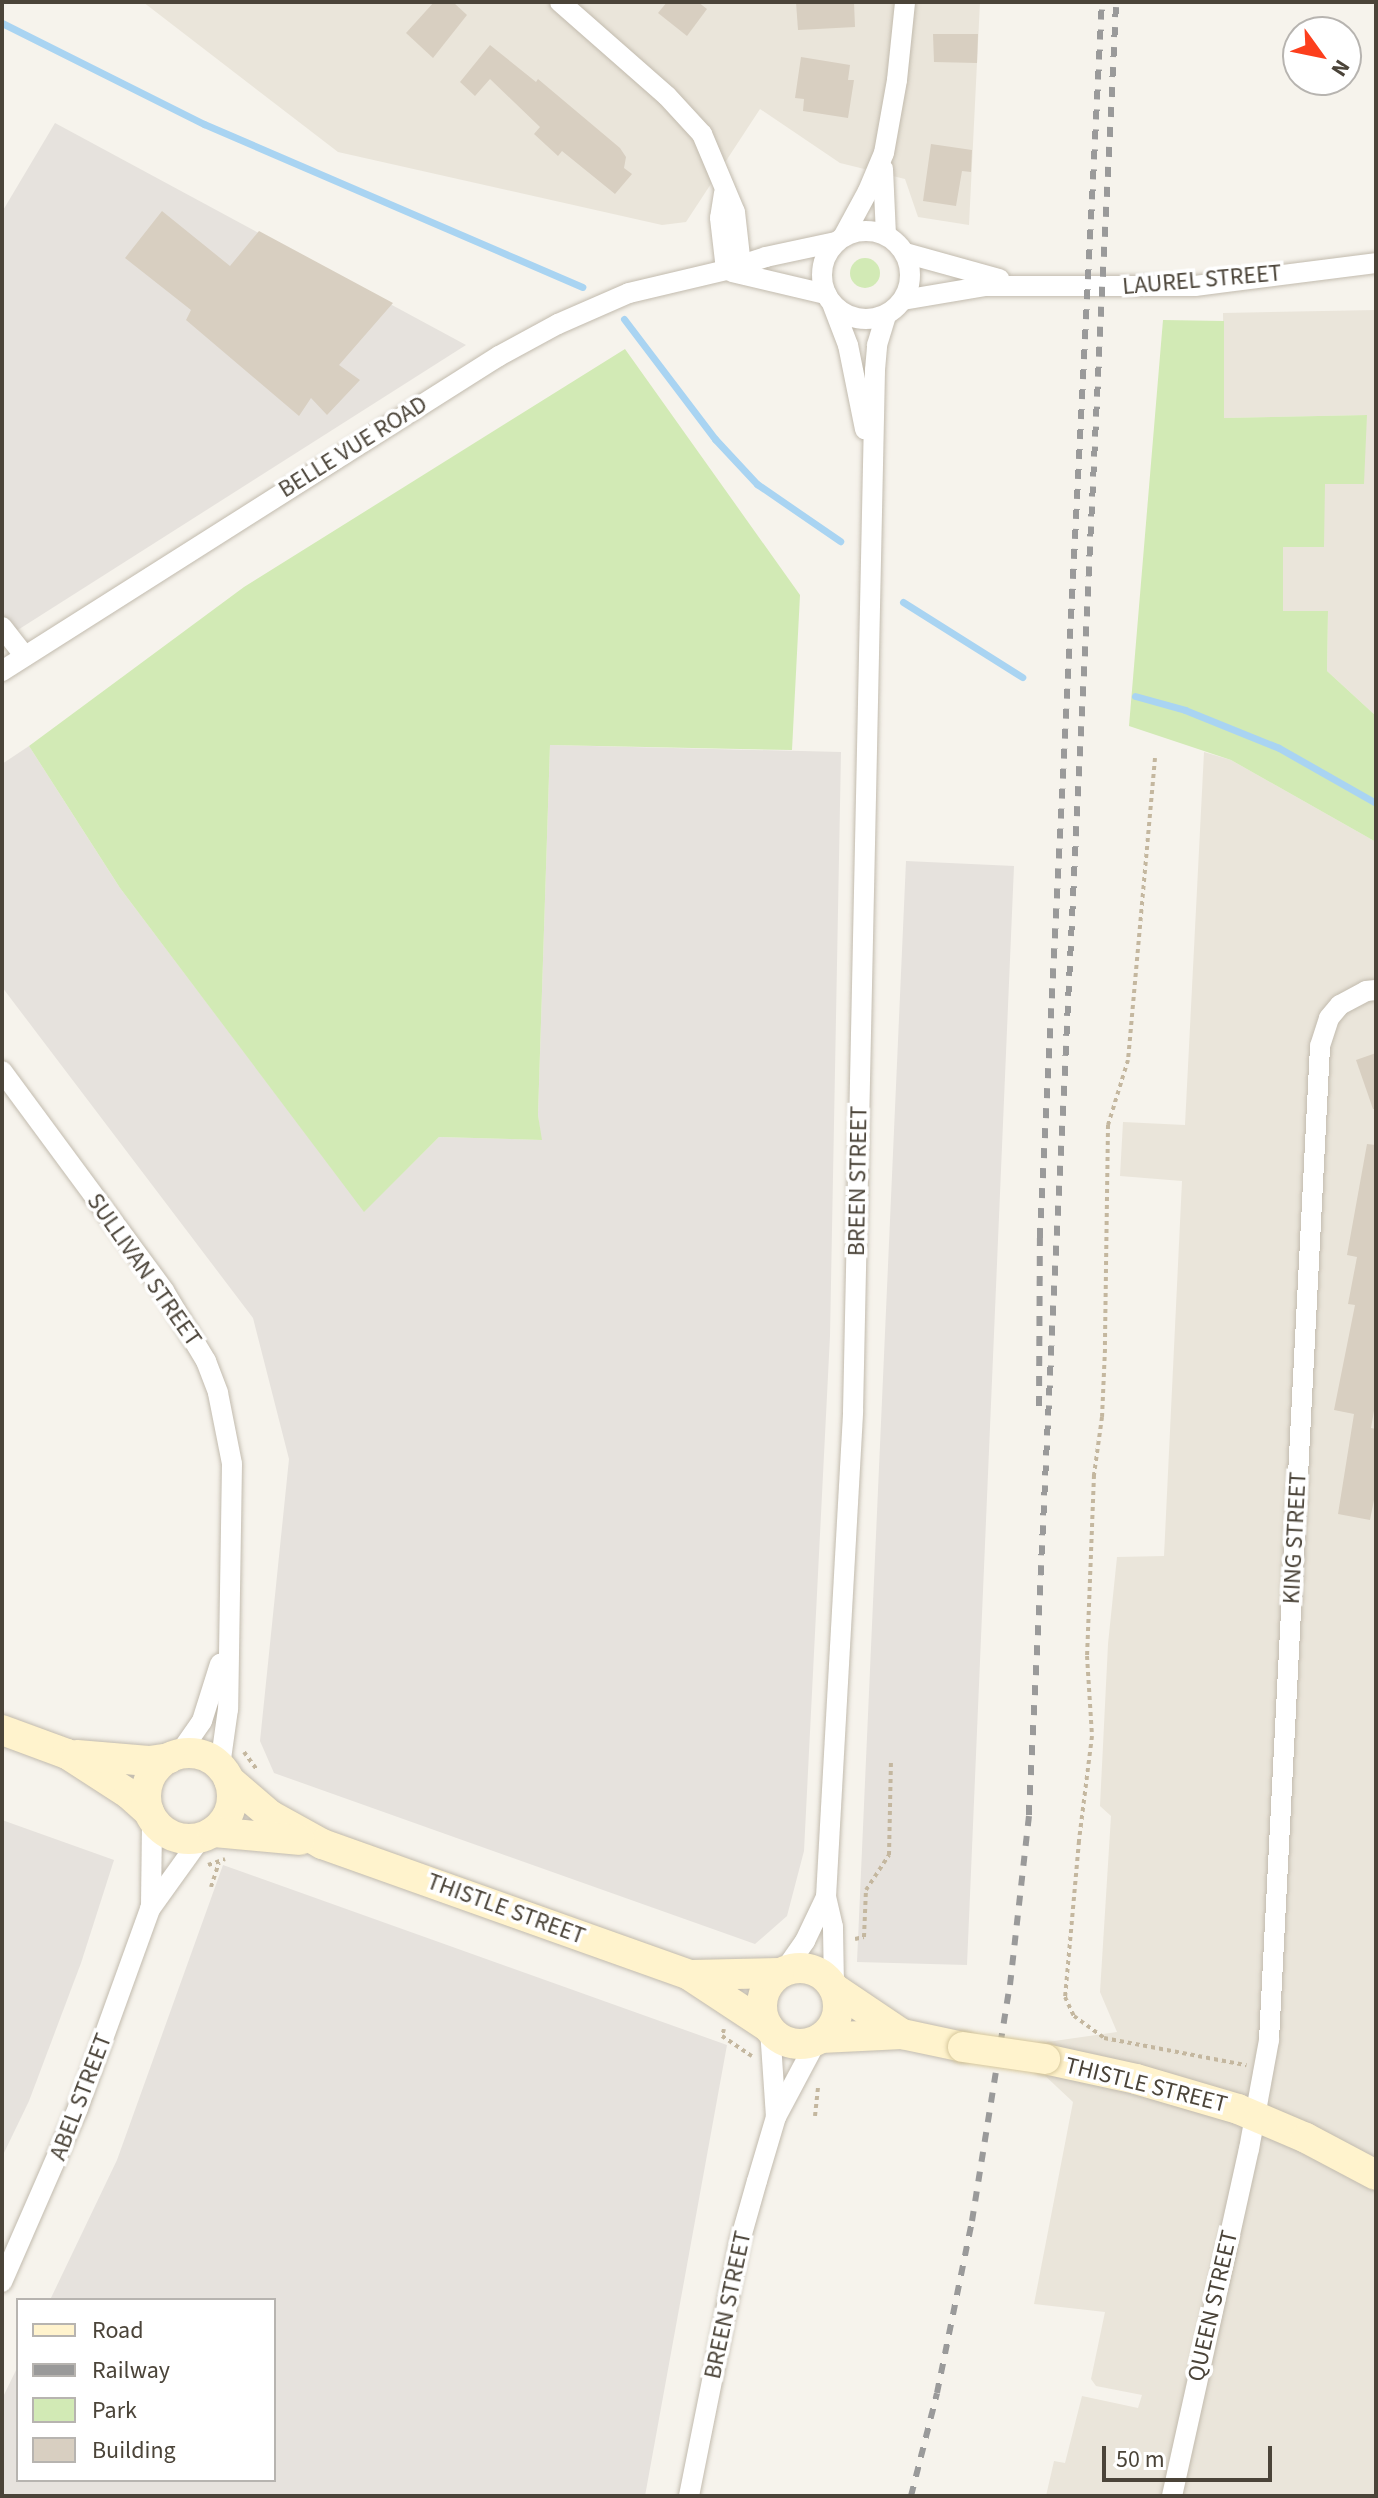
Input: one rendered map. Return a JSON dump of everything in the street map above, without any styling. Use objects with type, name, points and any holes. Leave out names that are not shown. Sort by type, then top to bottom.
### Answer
[{"type":"street","points":[[560,2],[687,117],[711,150],[724,193],[735,212],[737,270]]},
{"type":"street","points":[[886,235],[884,153],[897,80],[905,2]]},
{"type":"street","points":[[839,240],[872,231],[886,235],[905,253],[910,277],[903,300],[886,315],[857,319],[828,298],[822,266],[868,191],[884,153]]},
{"type":"street","name":"BELLE VUE ROAD","points":[[2,671],[529,339],[629,293],[737,270],[839,240]]},
{"type":"street","name":"LAUREL STREET","points":[[905,253],[1027,285]]},
{"type":"street","name":"LAUREL STREET","points":[[903,300],[986,286],[1125,289],[1195,286],[1376,263]]},
{"type":"street","name":"BELLE VUE ROAD","points":[[737,270],[828,298]]},
{"type":"street","name":"BREEN STREET","points":[[828,298],[851,357],[873,465]]},
{"type":"street","name":"BREEN STREET","points":[[834,1988],[833,1927],[826,1897],[853,1412],[873,465],[877,345],[886,315]]},
{"type":"street","points":[[2,627],[25,656]]},
{"type":"street","name":"KING STREET","points":[[1255,2115],[1272,2015],[1320,1046],[1329,1018],[1340,1005],[1366,991],[1376,990]]},
{"type":"street","name":"SULLIVAN STREET","points":[[2,1071],[164,1291],[206,1361],[218,1393],[232,1464],[225,1773]]},
{"type":"street","name":"SULLIVAN STREET","points":[[174,1756],[202,1721],[227,1637]]},
{"type":"street","points":[[2,1730],[67,1754],[129,1794],[173,1836],[207,1835],[230,1809],[225,1773],[194,1753],[149,1761],[67,1754]]},
{"type":"street","points":[[150,1815],[147,1787],[159,1765],[174,1756]]},
{"type":"street","name":"THISTLE STREET","points":[[225,1773],[270,1815],[322,1844],[689,1975],[769,2028]]},
{"type":"street","name":"ABEL STREET","points":[[150,1815],[150,1909]]},
{"type":"street","name":"THISTLE STREET","points":[[207,1835],[248,1833],[322,1844]]},
{"type":"street","name":"ABEL STREET","points":[[2,2282],[73,2121],[150,1909],[207,1835]]},
{"type":"street","name":"BREEN STREET","points":[[782,1972],[805,1941],[826,1897]]},
{"type":"street","points":[[795,1967],[817,1971],[834,1988],[839,2011],[830,2031],[819,2039],[791,2043],[769,2028],[762,2004],[771,1981],[782,1972],[795,1967]]},
{"type":"street","name":"THISTLE STREET","points":[[689,1975],[782,1972]]},
{"type":"street","name":"THISTLE STREET","points":[[834,1988],[902,2034]]},
{"type":"street","name":"BREEN STREET","points":[[769,2028],[776,2117]]},
{"type":"street","name":"THISTLE STREET","points":[[819,2039],[902,2034],[1045,2059],[1136,2079],[1255,2115],[1376,2175]]},
{"type":"street","name":"BREEN STREET","points":[[689,2496],[740,2241],[776,2117],[819,2039]]},
{"type":"street","name":"QUEEN STREET","points":[[1172,2496],[1255,2115]]},
{"type":"path","points":[[1155,758],[1128,1060],[1108,1125],[1105,1349],[1102,1417],[1094,1475],[1087,1656],[1092,1736],[1065,1997],[1074,2016],[1104,2038],[1215,2062],[1264,2067]]},
{"type":"path","points":[[845,1943],[864,1937],[866,1890],[889,1855],[891,1763]]},
{"type":"path","points":[[211,1887],[219,1863]]},
{"type":"path","points":[[725,2023],[722,2036],[754,2058]]},
{"type":"path","points":[[815,2079],[815,2116]]},
{"type":"shaded area","points":[[143,2],[980,2],[969,225],[918,217],[905,179],[840,163],[760,109],[686,222],[662,225],[338,152]]},
{"type":"shaded area","points":[[55,123],[466,345],[2,640],[2,212]]},
{"type":"shaded area","points":[[1376,310],[1376,716],[1327,671],[1328,611],[1283,611],[1283,546],[1366,415],[1224,418],[1223,313]]},
{"type":"shaded area","points":[[550,745],[841,752],[830,1336],[804,1851],[787,1916],[755,1944],[274,1773],[260,1741],[289,1459],[253,1318],[2,987],[2,764],[29,746],[120,888],[364,1211],[439,1137],[541,1140],[538,1115]]},
{"type":"shaded area","points":[[1204,752],[1231,760],[1376,842],[1376,2496],[1046,2496],[1054,2461],[1065,2463],[1082,2396],[1138,2408],[1142,2395],[1096,2386],[1091,2379],[1105,2312],[1034,2304],[1073,2102],[1041,2072],[1047,2042],[1117,2032],[1100,1992],[1111,1816],[1100,1806],[1108,1644],[1117,1557],[1164,1556],[1182,1181],[1120,1176],[1123,1122],[1185,1125]]},
{"type":"shaded area","points":[[906,861],[1014,866],[967,1965],[857,1962]]},
{"type":"shaded area","points":[[2,1820],[114,1860],[81,1963],[29,2101],[2,2157]]},
{"type":"shaded area","points":[[223,1865],[727,2045],[645,2496],[2,2496],[2,2399],[16,2370],[16,2482],[276,2482],[276,2298],[51,2298],[117,2160]]},
{"type":"green space","points":[[865,258],[876,262],[880,273],[876,284],[865,288],[854,284],[850,273],[854,262]]},
{"type":"green space","points":[[1163,320],[1224,321],[1224,418],[1367,415],[1364,484],[1325,484],[1324,547],[1283,547],[1283,611],[1328,611],[1327,671],[1376,716],[1376,842],[1231,760],[1129,726]]},
{"type":"green space","points":[[625,349],[800,595],[792,750],[550,745],[538,1115],[542,1140],[439,1137],[364,1212],[120,888],[29,746],[244,587]]},
{"type":"building","points":[[434,2],[453,2],[467,15],[433,58],[406,33]]},
{"type":"building","points":[[667,2],[698,2],[707,9],[687,36],[658,13]]},
{"type":"building","points":[[796,2],[854,2],[855,27],[798,30]]},
{"type":"building","points":[[933,34],[978,34],[977,63],[934,62]]},
{"type":"building","points":[[490,45],[536,82],[538,79],[620,148],[626,157],[624,168],[632,174],[615,194],[562,151],[558,156],[534,134],[540,127],[490,79],[475,96],[460,82]]},
{"type":"building","points":[[801,57],[850,65],[848,80],[854,80],[848,118],[803,111],[804,99],[795,98]]},
{"type":"building","points":[[931,144],[972,150],[971,172],[962,171],[956,206],[923,201]]},
{"type":"building","points":[[162,211],[230,266],[259,231],[393,303],[339,365],[360,380],[327,415],[311,398],[299,416],[186,320],[191,310],[125,258]]},
{"type":"building","points":[[1376,1053],[1376,1109],[1373,1109],[1356,1060]]},
{"type":"building","points":[[1367,1144],[1376,1145],[1376,1399],[1371,1428],[1376,1429],[1376,1490],[1370,1520],[1338,1514],[1354,1414],[1334,1410],[1355,1305],[1348,1304],[1357,1257],[1347,1255]]},
{"type":"waterway","points":[[2,23],[204,124],[582,287]]},
{"type":"waterway","points":[[624,319],[715,439],[757,484],[840,541]]},
{"type":"waterway","points":[[903,602],[1022,677]]},
{"type":"waterway","points":[[1135,696],[1185,710],[1279,748],[1376,803]]},
{"type":"railway","points":[[1039,1406],[1040,1238],[1102,2]]},
{"type":"railway","points":[[911,2496],[937,2393],[972,2221],[1010,1985],[1029,1815],[1116,2]]}]
